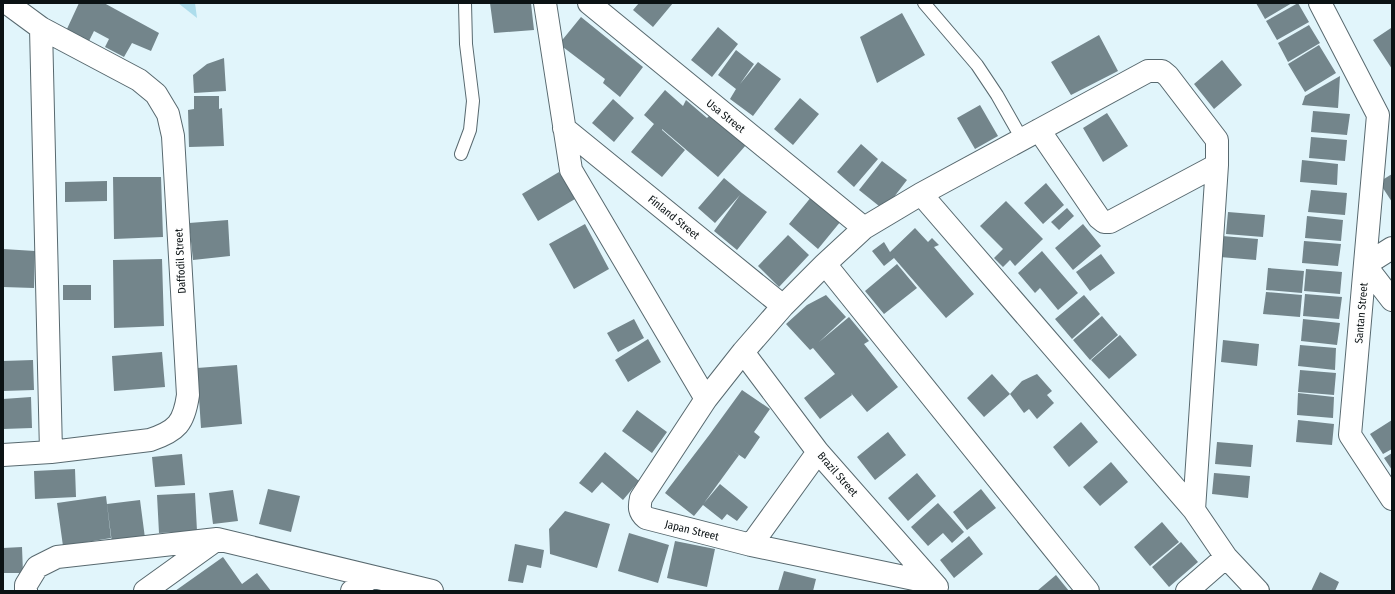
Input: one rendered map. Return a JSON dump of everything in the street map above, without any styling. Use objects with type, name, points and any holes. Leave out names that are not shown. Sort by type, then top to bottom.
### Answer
[{"type":"street","name":"Daffodil Street","points":[[3,455],[51,452],[150,440],[166,435],[178,425],[186,411],[188,395],[173,136],[168,114],[156,94],[139,80],[41,28],[7,3]]},
{"type":"street","points":[[545,3],[571,170],[706,399]]},
{"type":"street","name":"Usa Street","points":[[589,3],[864,228]]},
{"type":"street","points":[[1320,3],[1385,110]]},
{"type":"street","points":[[41,28],[51,452]]},
{"type":"street","name":"Japan Street","points":[[937,587],[751,545],[646,518],[639,510],[641,498],[706,399],[743,352],[783,306],[864,228],[921,194],[1148,71],[1162,71],[1168,76],[1217,140],[1217,165]]},
{"type":"street","name":"Santan Street","points":[[1385,110],[1365,265],[1350,434],[1392,499]]},
{"type":"street","name":"Finland Street","points":[[564,128],[783,306]]},
{"type":"street","points":[[1031,134],[1099,218],[1104,222],[1110,222],[1217,165]]},
{"type":"street","points":[[1194,510],[1217,165]]},
{"type":"street","points":[[921,194],[1194,510],[1226,557],[1258,591]]},
{"type":"street","points":[[1392,248],[1365,265],[1392,300]]},
{"type":"street","points":[[825,264],[1088,591]]},
{"type":"street","name":"Brazil Street","points":[[743,352],[818,452],[937,587]]},
{"type":"street","points":[[751,545],[818,452]]},
{"type":"street","points":[[145,591],[217,539]]},
{"type":"street","points":[[26,591],[26,585],[37,567],[57,557],[217,539],[432,591]]},
{"type":"street","points":[[1187,591],[1226,557]]},
{"type":"street","points":[[352,591],[372,577]]},
{"type":"lane","points":[[461,154],[470,130],[472,101],[466,44],[465,3]]},
{"type":"lane","points":[[924,3],[977,65],[997,95],[1031,134]]},
{"type":"shaded area","points":[[178,3],[195,3],[197,18]]},
{"type":"building","points":[[79,3],[104,3],[159,33],[151,51],[132,43],[124,57],[105,47],[109,39],[94,31],[89,41],[66,31]]},
{"type":"building","points":[[490,3],[531,3],[534,30],[494,33]]},
{"type":"building","points":[[639,3],[673,3],[653,27],[633,10]]},
{"type":"building","points":[[1256,3],[1292,3],[1265,19]]},
{"type":"building","points":[[1298,3],[1309,22],[1277,40],[1266,21]]},
{"type":"building","points":[[902,13],[925,55],[877,83],[860,37]]},
{"type":"building","points":[[581,17],[643,67],[620,97],[603,83],[605,79],[559,44]]},
{"type":"building","points":[[1309,25],[1320,43],[1288,62],[1278,43]]},
{"type":"building","points":[[718,27],[738,44],[712,77],[691,60]]},
{"type":"building","points":[[1391,28],[1392,30],[1392,69],[1373,40]]},
{"type":"building","points":[[1099,35],[1118,71],[1071,95],[1051,62]]},
{"type":"building","points":[[1319,45],[1336,73],[1305,92],[1288,64]]},
{"type":"building","points":[[736,50],[754,64],[740,84],[758,62],[781,79],[753,116],[730,99],[736,89],[718,75]]},
{"type":"building","points":[[224,58],[226,91],[194,93],[193,75],[207,64]]},
{"type":"building","points":[[1222,60],[1242,85],[1214,109],[1194,84]]},
{"type":"building","points":[[1340,76],[1338,108],[1302,105],[1305,96]]},
{"type":"building","points":[[665,90],[683,106],[686,100],[707,118],[711,114],[746,145],[718,177],[662,129],[685,150],[662,177],[631,152],[654,124],[644,115]]},
{"type":"building","points":[[194,96],[219,96],[219,109],[222,108],[224,146],[189,147],[188,110],[194,109]]},
{"type":"building","points":[[800,98],[819,114],[793,145],[774,129]]},
{"type":"building","points":[[613,99],[634,118],[614,142],[592,123]]},
{"type":"building","points":[[980,105],[998,136],[975,149],[957,118]]},
{"type":"building","points":[[1313,111],[1350,114],[1347,135],[1311,132]]},
{"type":"building","points":[[1107,113],[1128,146],[1103,162],[1083,128]]},
{"type":"building","points":[[1311,137],[1347,140],[1345,161],[1309,158]]},
{"type":"building","points":[[861,144],[878,159],[854,187],[837,172]]},
{"type":"building","points":[[1302,160],[1338,164],[1337,185],[1300,182]]},
{"type":"building","points":[[882,161],[907,180],[884,210],[859,190]]},
{"type":"building","points":[[559,172],[575,199],[538,221],[522,194]]},
{"type":"building","points":[[1392,174],[1392,202],[1379,182]]},
{"type":"building","points":[[113,177],[161,177],[163,237],[114,239]]},
{"type":"building","points":[[724,178],[767,212],[737,250],[714,231],[740,195],[715,223],[698,208]]},
{"type":"building","points":[[107,181],[107,201],[65,202],[65,182]]},
{"type":"building","points":[[1046,183],[1064,205],[1043,224],[1024,203]]},
{"type":"building","points":[[1311,190],[1347,193],[1345,215],[1308,212]]},
{"type":"building","points":[[812,196],[841,221],[818,249],[789,224]]},
{"type":"building","points":[[1006,201],[1043,239],[1015,266],[1010,260],[1003,267],[994,258],[1003,249],[980,226]]},
{"type":"building","points":[[1067,208],[1074,216],[1059,230],[1051,222]]},
{"type":"building","points":[[1228,212],[1265,215],[1263,237],[1226,234]]},
{"type":"building","points":[[1307,216],[1343,220],[1341,241],[1305,238]]},
{"type":"building","points":[[228,220],[230,256],[193,260],[189,223]]},
{"type":"building","points":[[585,224],[609,269],[574,289],[549,244]]},
{"type":"building","points":[[1083,224],[1101,246],[1073,270],[1055,248]]},
{"type":"building","points":[[915,228],[928,242],[932,238],[939,245],[934,247],[974,294],[946,318],[894,258],[884,266],[872,251],[884,242],[890,252]]},
{"type":"building","points":[[788,235],[809,255],[779,287],[758,266]]},
{"type":"building","points":[[1222,236],[1258,239],[1256,260],[1220,257]]},
{"type":"building","points":[[1304,241],[1341,244],[1338,266],[1302,263]]},
{"type":"building","points":[[3,249],[35,251],[34,288],[3,287]]},
{"type":"building","points":[[1042,251],[1078,293],[1058,310],[1040,288],[1035,293],[1018,273]]},
{"type":"building","points":[[1101,254],[1115,273],[1090,291],[1076,272]]},
{"type":"building","points":[[162,259],[164,326],[114,328],[113,260]]},
{"type":"building","points":[[897,264],[917,288],[884,314],[865,291]]},
{"type":"building","points":[[1268,268],[1304,271],[1302,293],[1266,290]]},
{"type":"building","points":[[1306,269],[1342,272],[1340,294],[1304,291]]},
{"type":"building","points":[[63,285],[91,285],[91,300],[63,300]]},
{"type":"building","points":[[1266,292],[1302,295],[1300,317],[1263,314]]},
{"type":"building","points":[[1305,294],[1342,297],[1339,319],[1303,316]]},
{"type":"building","points":[[826,295],[846,317],[819,342],[849,317],[869,341],[864,344],[898,387],[867,412],[851,393],[852,395],[820,419],[804,398],[835,374],[813,348],[810,350],[786,324],[807,305]]},
{"type":"building","points":[[1084,295],[1100,314],[1072,339],[1055,319]]},
{"type":"building","points":[[1102,316],[1118,335],[1090,360],[1073,340]]},
{"type":"building","points":[[634,319],[644,338],[618,352],[607,333]]},
{"type":"building","points":[[1303,319],[1340,323],[1337,345],[1301,341]]},
{"type":"building","points":[[1120,335],[1137,355],[1109,379],[1091,360]]},
{"type":"building","points":[[648,339],[661,362],[628,382],[615,360]]},
{"type":"building","points":[[1223,340],[1259,344],[1257,366],[1221,362]]},
{"type":"building","points":[[1300,345],[1336,348],[1335,370],[1298,366]]},
{"type":"building","points":[[162,352],[165,387],[114,391],[112,356]]},
{"type":"building","points":[[33,360],[34,390],[3,391],[3,361]]},
{"type":"building","points":[[237,365],[242,424],[201,428],[197,368]]},
{"type":"building","points":[[1300,370],[1336,373],[1334,395],[1298,392]]},
{"type":"building","points":[[992,374],[1010,394],[984,417],[967,398]]},
{"type":"building","points":[[1037,374],[1052,391],[1047,395],[1054,403],[1037,419],[1029,409],[1024,413],[1010,394],[1022,381]]},
{"type":"building","points":[[742,390],[770,409],[754,432],[760,437],[745,459],[732,450],[739,455],[704,503],[720,484],[748,507],[737,521],[727,514],[722,520],[703,505],[694,516],[665,493]]},
{"type":"building","points":[[1298,393],[1334,397],[1333,418],[1297,415]]},
{"type":"building","points":[[31,397],[32,428],[3,429],[3,399]]},
{"type":"building","points":[[637,410],[667,432],[652,453],[622,431]]},
{"type":"building","points":[[1298,420],[1334,424],[1332,445],[1296,442]]},
{"type":"building","points":[[1392,420],[1392,449],[1383,454],[1370,434]]},
{"type":"building","points":[[1081,422],[1098,442],[1069,467],[1053,447]]},
{"type":"building","points":[[888,432],[906,455],[875,480],[857,457]]},
{"type":"building","points":[[1217,442],[1253,445],[1251,467],[1215,464]]},
{"type":"building","points":[[605,452],[639,481],[623,500],[602,482],[592,493],[579,483]]},
{"type":"building","points":[[1392,453],[1392,470],[1384,458]]},
{"type":"building","points":[[182,454],[185,485],[155,487],[152,457]]},
{"type":"building","points":[[1111,462],[1128,482],[1100,506],[1083,487]]},
{"type":"building","points":[[75,469],[76,497],[35,499],[34,471]]},
{"type":"building","points":[[917,473],[936,496],[908,521],[888,498]]},
{"type":"building","points":[[1214,473],[1250,476],[1248,498],[1212,494]]},
{"type":"building","points":[[268,489],[300,496],[291,532],[259,524]]},
{"type":"building","points":[[981,489],[996,508],[967,530],[953,512]]},
{"type":"building","points":[[233,490],[238,521],[213,524],[209,493]]},
{"type":"building","points":[[195,493],[197,531],[159,533],[157,495]]},
{"type":"building","points":[[106,496],[111,538],[63,546],[57,503]]},
{"type":"building","points":[[140,500],[145,538],[112,543],[107,504]]},
{"type":"building","points":[[938,503],[964,532],[952,543],[943,533],[928,546],[911,527]]},
{"type":"building","points":[[565,511],[610,524],[597,568],[550,554],[549,529]]},
{"type":"building","points":[[1162,522],[1179,542],[1150,566],[1134,547]]},
{"type":"building","points":[[629,533],[669,545],[658,583],[618,571]]},
{"type":"building","points":[[969,536],[983,554],[954,578],[940,560]]},
{"type":"building","points":[[675,541],[715,549],[707,587],[667,578]]},
{"type":"building","points":[[1181,542],[1198,562],[1169,587],[1152,567]]},
{"type":"building","points":[[515,544],[544,550],[541,568],[527,565],[523,583],[508,581]]},
{"type":"building","points":[[22,547],[23,573],[3,573],[3,548]]},
{"type":"building","points":[[223,557],[242,584],[257,573],[271,591],[175,591]]},
{"type":"building","points":[[784,571],[816,579],[813,591],[778,591]]},
{"type":"building","points":[[1320,572],[1339,582],[1335,591],[1311,591]]},
{"type":"building","points":[[1056,575],[1069,591],[1037,591]]}]
